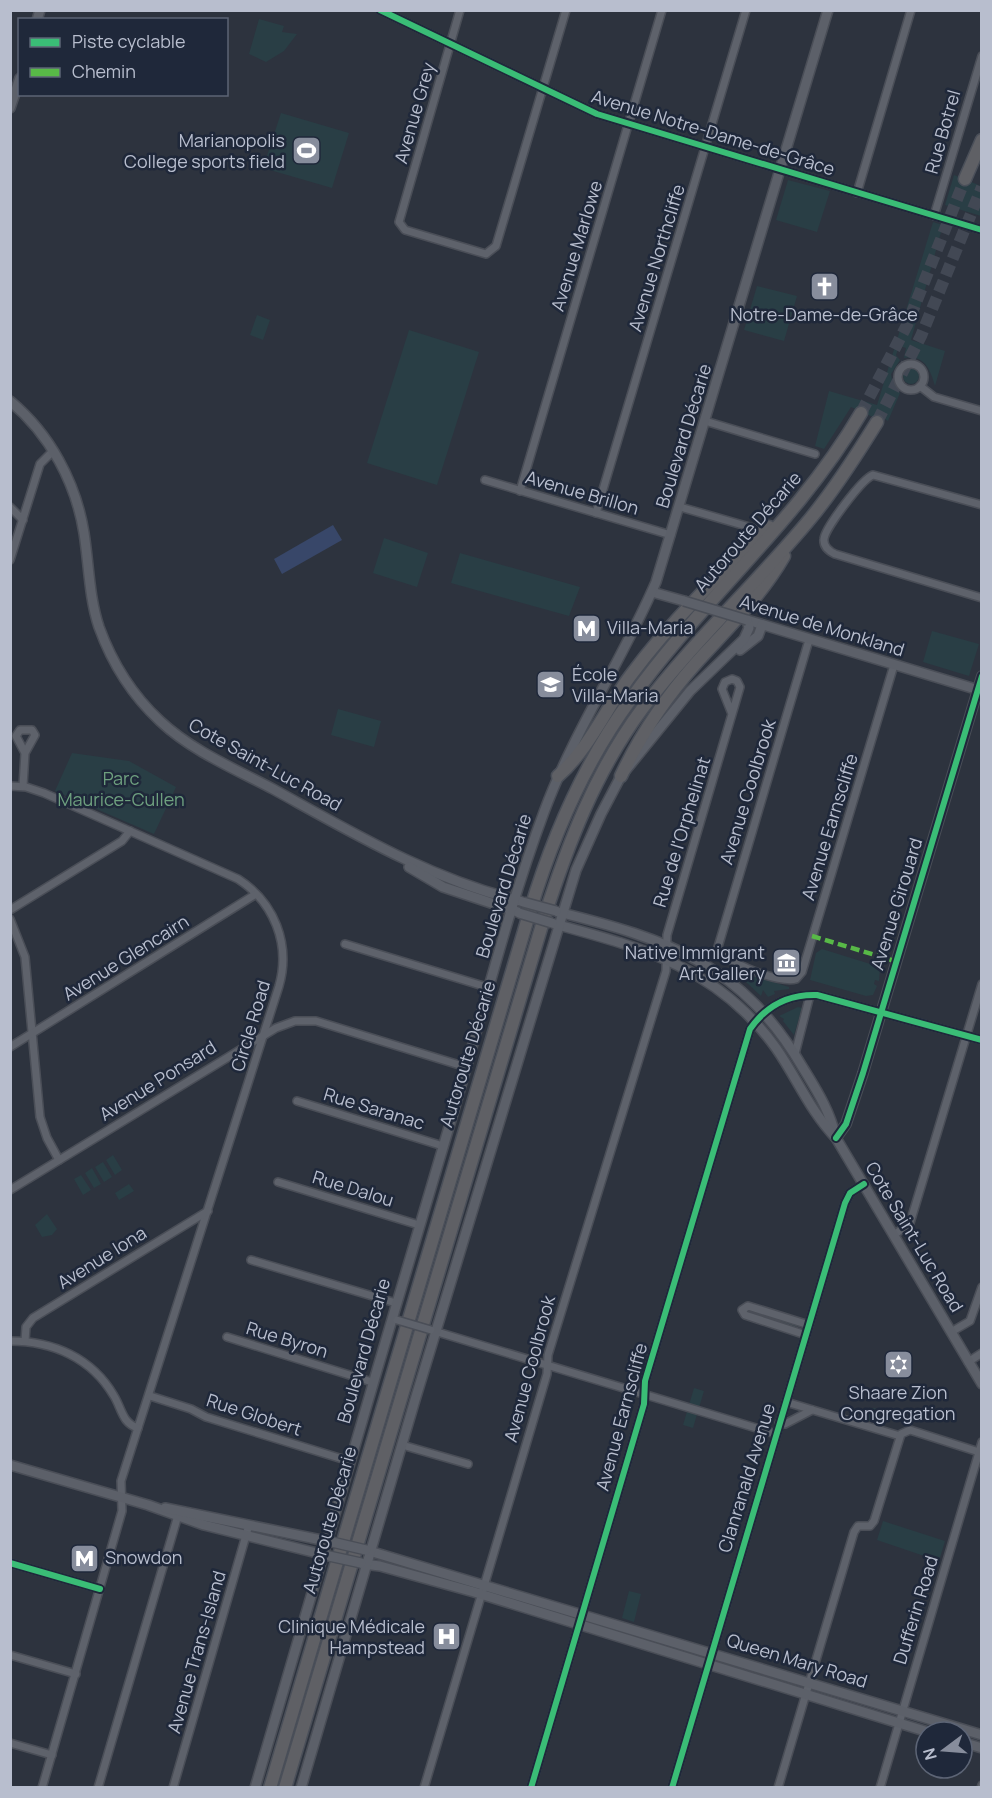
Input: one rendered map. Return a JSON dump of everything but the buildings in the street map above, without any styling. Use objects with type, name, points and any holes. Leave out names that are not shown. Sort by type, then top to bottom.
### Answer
[{"type":"highway","points":[[965,179],[981,140]]},
{"type":"highway","name":"Autoroute Décarie","points":[[270,1788],[515,959],[559,829],[587,769],[630,699],[669,650],[812,488],[861,413]]},
{"type":"highway","name":"Autoroute Décarie","points":[[285,1788],[544,918],[570,841],[594,788],[640,711],[679,663],[795,536],[831,493],[877,422]]},
{"type":"highway","points":[[558,776],[575,761],[621,688],[674,623],[715,579],[812,488]]},
{"type":"highway","points":[[621,776],[637,740],[660,708],[771,579],[795,536]]},
{"type":"main road","name":"Boulevard Décarie","points":[[255,1788],[326,1555],[349,1461],[372,1382],[394,1320],[396,1303],[466,1067],[558,776],[587,714],[652,592],[680,507],[828,10]]},
{"type":"main road","points":[[10,108],[18,84]]},
{"type":"main road","name":"Cote Saint-Luc Road","points":[[10,401],[31,421],[53,451],[68,478],[79,510],[92,600],[100,628],[116,665],[138,698],[169,729],[192,745],[390,854],[453,881],[666,944],[718,972],[764,1012],[795,1054],[831,1114],[836,1138]]},
{"type":"main road","name":"Avenue de Monkland","points":[[652,592],[979,691]]},
{"type":"main road","points":[[301,1788],[364,1564],[402,1445],[559,912],[589,839],[621,776],[690,692],[747,635],[749,628],[747,620]]},
{"type":"main road","points":[[714,669],[758,636],[762,625]]},
{"type":"main road","name":"Avenue Girouard","points":[[836,1138],[848,1121],[979,691],[981,676]]},
{"type":"main road","name":"Cote Saint-Luc Road","points":[[390,854],[432,883],[516,912],[639,947],[667,958],[711,983],[755,1022],[782,1057],[820,1121],[836,1138],[981,1383]]},
{"type":"main road","points":[[10,1465],[178,1513]]},
{"type":"main road","name":"Queen Mary Road","points":[[178,1513],[329,1541],[368,1551],[711,1652],[981,1735]]},
{"type":"main road","name":"Queen Mary Road","points":[[178,1513],[247,1536],[380,1566],[481,1595],[914,1728]]},
{"type":"street","name":"Avenue Notre-Dame-de-Grâce","points":[[380,10],[588,111],[981,230]]},
{"type":"street","name":"Avenue Grey","points":[[460,10],[399,224],[405,230],[483,254],[493,251],[543,88]]},
{"type":"street","points":[[543,88],[566,10]]},
{"type":"street","name":"Avenue Marlowe","points":[[520,491],[662,10]]},
{"type":"street","name":"Avenue Northcliffe","points":[[596,513],[746,10]]},
{"type":"street","points":[[857,193],[911,10]]},
{"type":"street","name":"Rue Botrel","points":[[934,216],[981,56]]},
{"type":"street","points":[[920,386],[934,397],[981,411]]},
{"type":"street","points":[[705,421],[815,454]]},
{"type":"street","points":[[10,560],[41,462],[53,451]]},
{"type":"street","points":[[981,505],[873,475],[865,479],[830,526],[824,538],[826,547],[839,555],[981,598]]},
{"type":"street","name":"Avenue Brillon","points":[[485,480],[671,536]]},
{"type":"street","points":[[10,507],[22,520]]},
{"type":"street","points":[[680,507],[753,528]]},
{"type":"street","name":"Avenue Coolbrook","points":[[796,979],[785,980],[740,966],[720,952],[718,943],[808,640]]},
{"type":"street","name":"Avenue Earnscliffe","points":[[796,979],[802,972],[894,665]]},
{"type":"street","name":"Rue de l'Orphelinat","points":[[667,958],[667,935],[732,714]]},
{"type":"street","points":[[23,786],[25,753]]},
{"type":"street","name":"Circle Road","points":[[10,786],[23,786],[232,876],[256,894],[276,923],[284,953],[282,977],[121,1481],[122,1511],[42,1788]]},
{"type":"street","points":[[10,910],[122,841],[130,831]]},
{"type":"street","name":"Avenue Glencairn","points":[[10,1047],[256,894]]},
{"type":"street","points":[[10,919],[21,940],[25,957],[40,1117],[58,1160]]},
{"type":"street","points":[[345,944],[490,988]]},
{"type":"street","name":"Avenue Coolbrook","points":[[424,1788],[547,1374],[548,1355],[666,970],[667,958]]},
{"type":"street","points":[[894,1235],[910,1223],[981,984]]},
{"type":"street","points":[[795,1054],[810,995]]},
{"type":"street","points":[[764,1012],[787,1000],[810,995],[831,997],[981,1040]]},
{"type":"street","name":"Avenue Earnscliffe","points":[[531,1788],[645,1395],[645,1381],[745,1041],[755,1022],[764,1012]]},
{"type":"street","name":"Avenue Ponsard","points":[[10,1190],[263,1035],[291,1022],[312,1020],[466,1067]]},
{"type":"street","name":"Rue Saranac","points":[[297,1101],[443,1146]]},
{"type":"street","name":"Rue Dalou","points":[[278,1182],[419,1225]]},
{"type":"street","name":"Clanranald Avenue","points":[[672,1788],[847,1199],[852,1192],[864,1184]]},
{"type":"street","name":"Avenue Iona","points":[[25,1341],[26,1327],[33,1318],[208,1210]]},
{"type":"street","points":[[251,1260],[396,1303]]},
{"type":"street","points":[[951,1332],[970,1321],[981,1287]]},
{"type":"street","points":[[806,1335],[746,1315],[742,1313],[742,1308],[748,1306],[809,1325]]},
{"type":"street","points":[[394,1320],[548,1364],[776,1434]]},
{"type":"street","name":"Rue Byron","points":[[227,1337],[372,1382]]},
{"type":"street","points":[[10,1341],[25,1341],[55,1347],[82,1361],[108,1387],[127,1423],[138,1428]]},
{"type":"street","points":[[968,1362],[981,1353]]},
{"type":"street","name":"Rue Globert","points":[[150,1396],[191,1409],[206,1418],[349,1461]]},
{"type":"street","points":[[786,1402],[900,1436]]},
{"type":"street","points":[[779,1423],[785,1424],[812,1410]]},
{"type":"street","points":[[778,1788],[853,1535],[856,1527],[868,1527],[874,1521],[900,1436],[904,1431],[910,1430],[979,1452]]},
{"type":"street","name":"Dufferin Road","points":[[880,1788],[981,1442]]},
{"type":"street","points":[[402,1445],[468,1464]]},
{"type":"street","points":[[98,1788],[178,1513]]},
{"type":"street","name":"Avenue Trans-Island","points":[[173,1788],[249,1525]]},
{"type":"street","points":[[10,1563],[100,1589]]},
{"type":"street","points":[[10,1655],[76,1674]]},
{"type":"street","points":[[10,1743],[52,1755]]},
{"type":"green space","points":[[259,19],[284,26],[282,32],[297,34],[284,51],[266,62],[249,54]]},
{"type":"green space","name":"Marianopolis College sports field","points":[[281,113],[349,133],[332,188],[263,168]]},
{"type":"green space","points":[[954,175],[981,186],[981,216],[945,205]]},
{"type":"green space","points":[[788,180],[830,191],[817,232],[776,220]]},
{"type":"green space","points":[[933,222],[943,225],[911,340],[945,351],[935,386],[926,364],[917,359],[904,358],[906,348],[899,346],[896,355],[900,360],[891,374],[893,385],[900,393],[888,421],[881,417],[877,419],[851,407],[824,449],[815,446],[829,391],[877,405]]},
{"type":"green space","points":[[757,286],[797,296],[784,341],[744,330]]},
{"type":"green space","points":[[257,315],[270,320],[263,340],[250,335]]},
{"type":"green space","points":[[409,330],[479,352],[437,485],[367,463]]},
{"type":"green space","points":[[911,368],[917,370],[919,376],[917,382],[911,384],[905,382],[903,376],[905,370]]},
{"type":"green space","points":[[384,538],[428,553],[417,587],[373,573]]},
{"type":"green space","points":[[460,553],[580,587],[569,616],[451,583]]},
{"type":"green space","points":[[932,631],[979,644],[969,676],[923,662]]},
{"type":"green space","points":[[338,709],[381,721],[374,747],[331,735]]},
{"type":"green space","name":"Parc Maurice-Cullen","points":[[72,753],[129,761],[176,787],[154,834],[55,791]]},
{"type":"green space","points":[[822,949],[880,967],[879,981],[875,980],[874,984],[877,986],[873,995],[866,996],[810,980],[816,953]]},
{"type":"green space","points":[[732,969],[789,987],[789,989],[774,991],[775,994],[768,997],[763,990],[761,996]]},
{"type":"green space","points":[[798,1007],[802,1008],[794,1035],[783,1021],[784,1019],[779,1016]]},
{"type":"green space","points":[[113,1155],[122,1170],[115,1175],[106,1160]]},
{"type":"green space","points":[[103,1162],[112,1177],[104,1182],[95,1167]]},
{"type":"green space","points":[[92,1168],[101,1184],[94,1188],[85,1173]]},
{"type":"green space","points":[[81,1175],[91,1190],[83,1195],[74,1179]]},
{"type":"green space","points":[[129,1184],[134,1191],[119,1200],[115,1193]]},
{"type":"green space","points":[[47,1214],[57,1229],[52,1235],[42,1237],[35,1225]]},
{"type":"green space","points":[[747,1310],[796,1325],[797,1327],[745,1313]]},
{"type":"green space","points":[[694,1388],[704,1391],[693,1428],[683,1425]]},
{"type":"green space","points":[[870,1408],[876,1408],[880,1415],[876,1422],[870,1422],[866,1418],[866,1412]]},
{"type":"green space","points":[[883,1521],[945,1541],[939,1561],[877,1540]]},
{"type":"green space","points":[[629,1591],[641,1594],[634,1622],[622,1618]]},
{"type":"water","points":[[333,525],[342,540],[282,574],[274,559]]},
{"type":"tunnel","points":[[861,413],[907,325],[965,179]]},
{"type":"tunnel","points":[[877,422],[921,336],[982,187]]},
{"type":"marked path","points":[[812,936],[895,961]]},
{"type":"cycle path","points":[[380,10],[597,114],[982,230]]},
{"type":"cycle path","points":[[836,1138],[846,1124],[863,1073],[982,676]]},
{"type":"cycle path","points":[[531,1788],[644,1404],[645,1381],[750,1029],[763,1014],[779,1003],[797,997],[817,995],[982,1040]]},
{"type":"cycle path","points":[[672,1788],[845,1203],[850,1193],[864,1184]]},
{"type":"cycle path","points":[[10,1563],[100,1589]]},
{"type":"place","name":"Marianopolis College sports field","points":[[306,151]]},
{"type":"place","name":"Notre-Dame-de-Grâce","points":[[824,286]]},
{"type":"place","name":"Villa-Maria","points":[[586,628]]},
{"type":"place","name":"École Villa-Maria","points":[[551,685]]},
{"type":"place","name":"Native Immigrant Art Gallery","points":[[786,963]]},
{"type":"place","name":"Shaare Zion Congregation","points":[[898,1364]]},
{"type":"place","name":"Snowdon","points":[[84,1558]]},
{"type":"place","name":"Clinique Médicale Hampstead","points":[[446,1637]]}]
